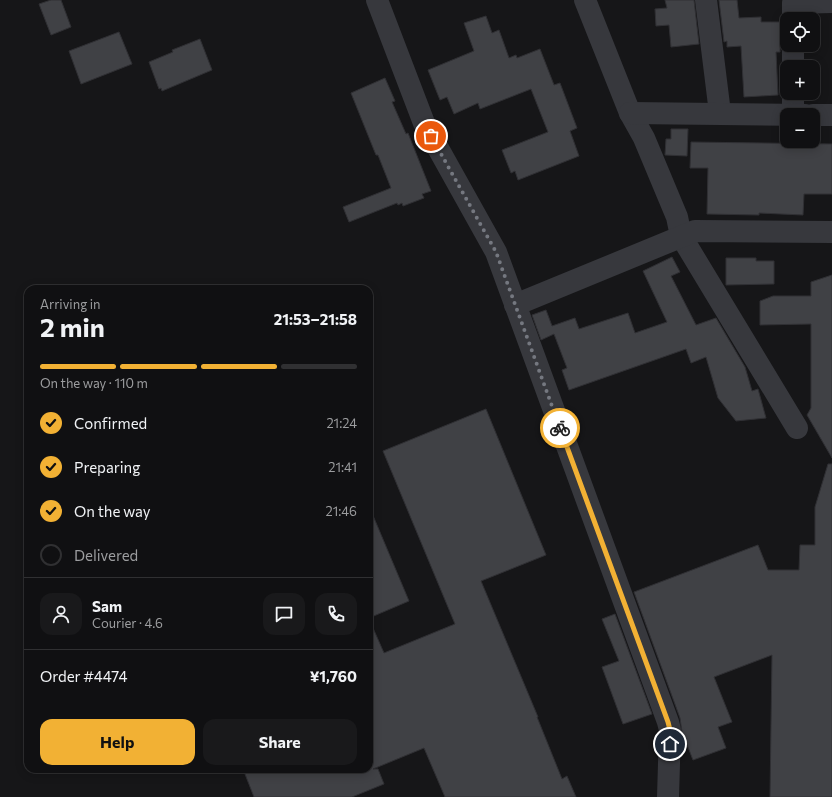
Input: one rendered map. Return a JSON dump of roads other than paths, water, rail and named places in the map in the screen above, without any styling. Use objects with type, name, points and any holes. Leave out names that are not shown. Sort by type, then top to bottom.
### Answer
[{"type":"street","points":[[377,0],[424,124],[496,252],[668,722],[670,730],[668,797]]},
{"type":"street","points":[[585,0],[630,114],[644,138],[677,217],[681,236],[797,428]]},
{"type":"street","points":[[706,0],[720,114]]},
{"type":"street","points":[[793,12],[793,3],[832,2]]},
{"type":"street","points":[[630,114],[780,115]]},
{"type":"street","points":[[820,115],[832,115]]},
{"type":"street","points":[[515,305],[695,231],[832,232]]}]
